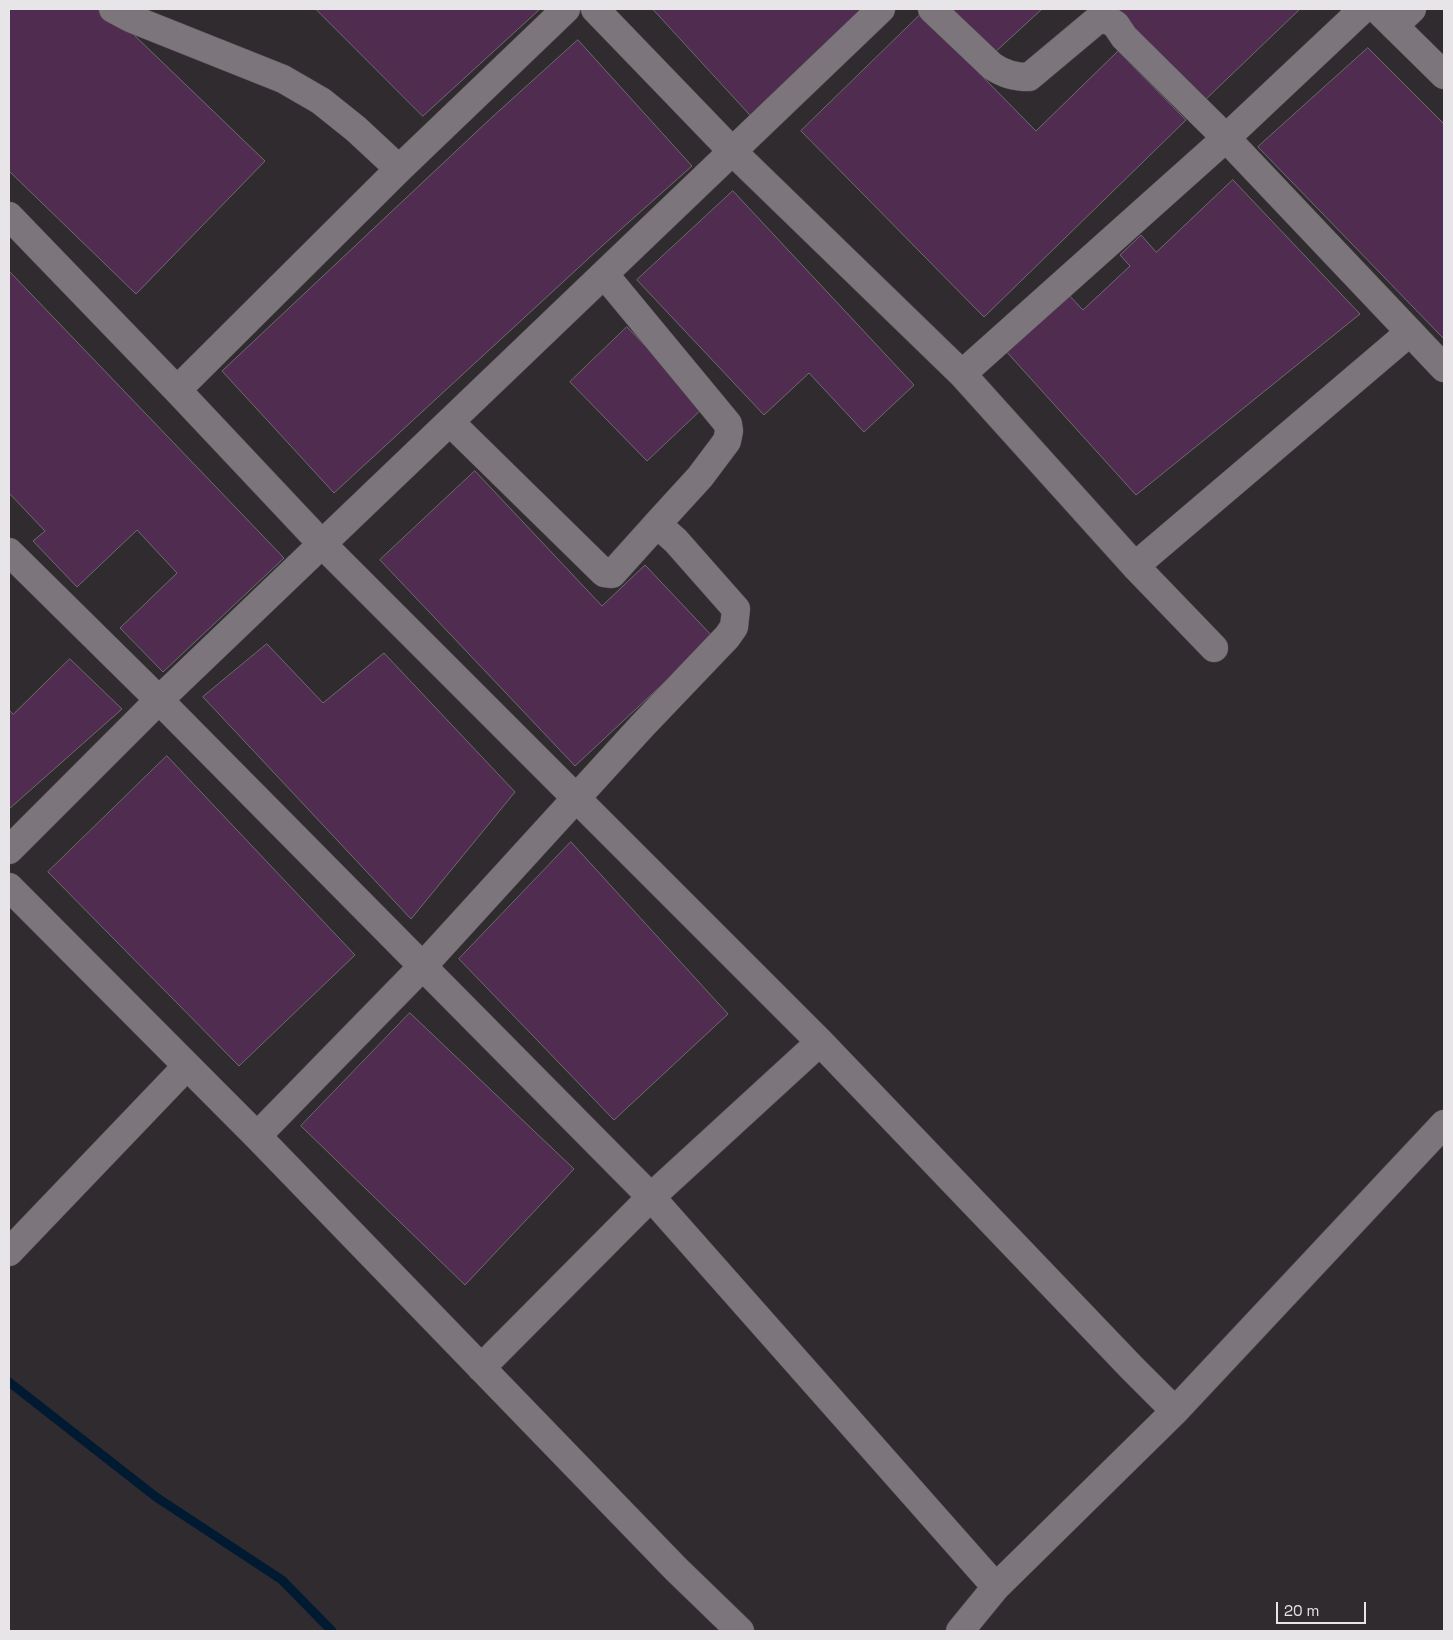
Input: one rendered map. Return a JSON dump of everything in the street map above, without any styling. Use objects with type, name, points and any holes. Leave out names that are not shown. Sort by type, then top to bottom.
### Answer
[{"type":"street","points":[[113,9],[130,18],[283,79],[321,101],[356,129],[399,169]]},
{"type":"street","points":[[177,390],[399,169],[566,9]]},
{"type":"street","points":[[595,9],[732,151],[962,374],[1135,566],[1214,648]]},
{"type":"street","points":[[9,850],[159,700],[881,9]]},
{"type":"street","points":[[932,9],[992,66],[1000,72],[1015,77],[1029,77],[1096,21],[1107,19],[1226,138],[1444,368]]},
{"type":"street","points":[[962,374],[1226,138],[1363,9]]},
{"type":"street","points":[[1394,14],[1444,76]]},
{"type":"street","points":[[9,216],[322,544],[820,1042],[1125,1361],[1175,1410]]},
{"type":"street","points":[[450,422],[604,573],[612,574],[700,477],[727,441],[729,431],[728,424],[604,274]]},
{"type":"street","points":[[1135,566],[1410,332]]},
{"type":"street","points":[[257,1136],[422,966],[642,726],[727,637],[734,626],[736,609],[676,541],[657,524]]},
{"type":"street","points":[[9,552],[159,700],[651,1197],[996,1588]]},
{"type":"street","points":[[9,887],[257,1136],[676,1569],[740,1631]]},
{"type":"street","points":[[481,1368],[651,1197],[820,1042]]},
{"type":"street","points":[[9,1252],[187,1066]]},
{"type":"street","points":[[960,1631],[996,1588],[1175,1410],[1444,1124]]},
{"type":"building","points":[[9,9],[107,9],[265,161],[136,294],[9,171]]},
{"type":"building","points":[[316,9],[540,9],[423,116]]},
{"type":"building","points":[[653,9],[864,9],[754,119]]},
{"type":"building","points":[[949,9],[1042,9],[993,54]]},
{"type":"building","points":[[1115,9],[1300,9],[1204,101]]},
{"type":"building","points":[[921,14],[1036,131],[1118,51],[1186,120],[984,317],[801,131]]},
{"type":"building","points":[[578,40],[692,166],[602,246],[334,493],[222,371],[489,120]]},
{"type":"building","points":[[1368,48],[1444,124],[1444,339],[1258,147]]},
{"type":"building","points":[[1233,180],[1360,314],[1136,495],[1004,349],[1066,292],[1083,310],[1130,266],[1120,255],[1141,235],[1156,252]]},
{"type":"building","points":[[733,191],[914,385],[864,432],[809,373],[764,415],[637,280]]},
{"type":"building","points":[[9,271],[284,558],[163,672],[120,628],[177,573],[137,530],[77,587],[33,541],[45,531],[9,493]]},
{"type":"building","points":[[627,327],[704,407],[647,461],[570,382]]},
{"type":"building","points":[[475,471],[602,606],[645,565],[713,637],[575,766],[380,560]]},
{"type":"building","points":[[267,644],[323,703],[384,653],[515,792],[411,919],[203,697]]},
{"type":"building","points":[[70,659],[122,709],[9,809],[9,710],[13,714]]},
{"type":"building","points":[[167,756],[355,955],[239,1066],[48,872]]},
{"type":"building","points":[[571,842],[728,1014],[614,1120],[459,959]]},
{"type":"building","points":[[410,1013],[574,1169],[465,1285],[301,1126]]},
{"type":"waterway","points":[[9,1382],[156,1497],[282,1580],[332,1631]]}]
